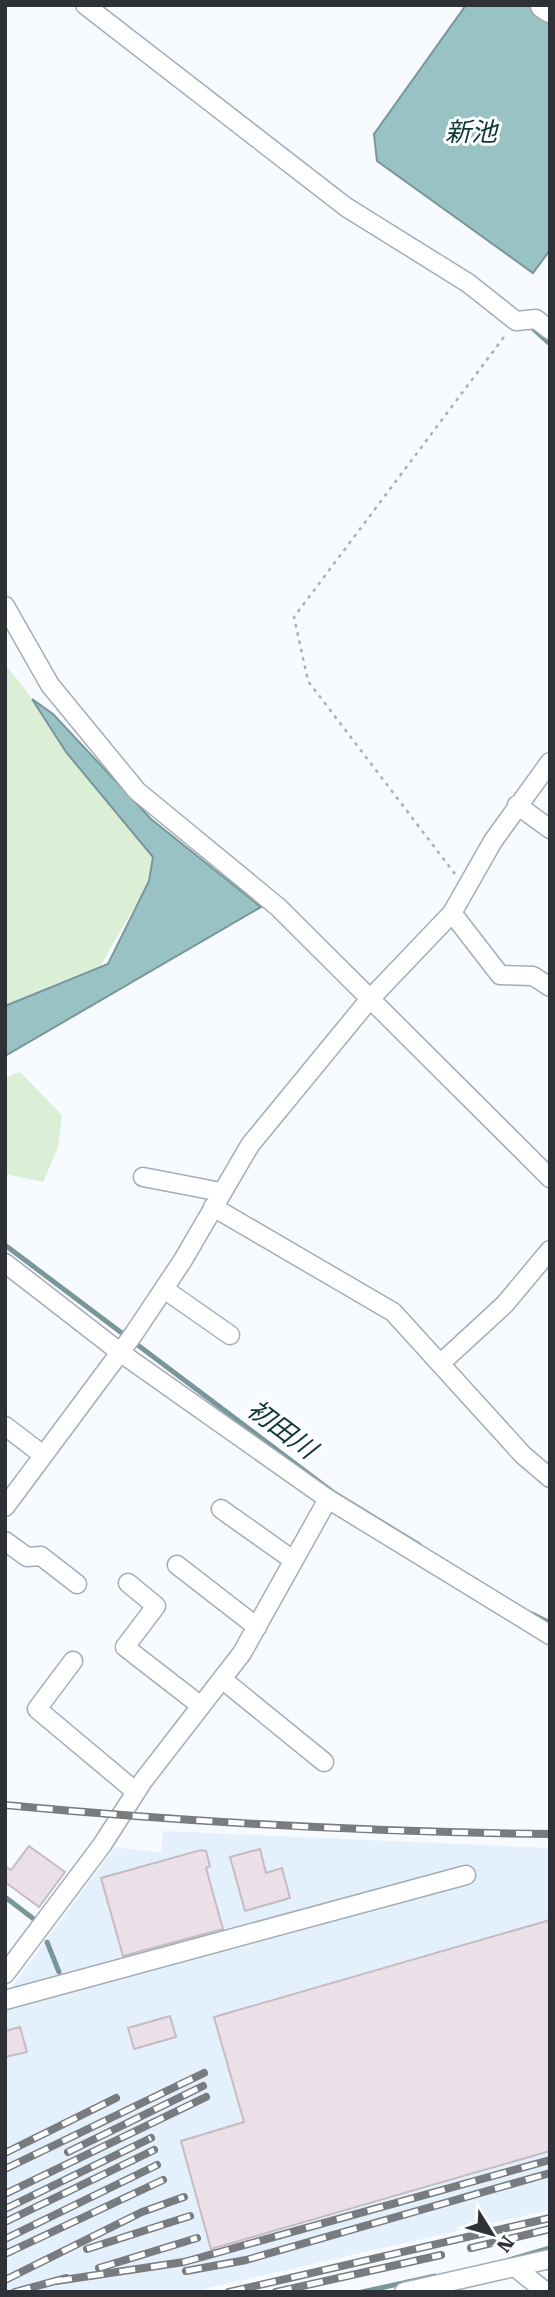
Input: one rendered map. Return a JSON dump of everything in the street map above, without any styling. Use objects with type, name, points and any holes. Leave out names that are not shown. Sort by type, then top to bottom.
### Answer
[{"type":"highway","points":[[544,5],[550,9]]},
{"type":"street","points":[[85,5],[346,207],[468,283],[516,321],[536,319],[550,330]]},
{"type":"street","points":[[5,606],[50,685],[137,791],[278,907],[550,1178]]},
{"type":"street","points":[[5,1507],[121,1353],[271,1118],[369,1000],[452,913],[517,805],[550,762]]},
{"type":"street","points":[[517,805],[550,830]]},
{"type":"street","points":[[452,913],[500,975],[533,976],[550,987]]},
{"type":"street","points":[[143,1177],[217,1200],[393,1312],[442,1362],[523,1454],[550,1478]]},
{"type":"street","points":[[442,1362],[505,1304],[550,1250]]},
{"type":"street","points":[[5,1263],[121,1353],[328,1499],[550,1635]]},
{"type":"street","points":[[164,1289],[230,1335]]},
{"type":"street","points":[[5,1426],[43,1455]]},
{"type":"street","points":[[5,1975],[102,1845],[135,1791],[242,1653],[328,1499]]},
{"type":"street","points":[[221,1508],[293,1560]]},
{"type":"street","points":[[5,1541],[27,1557],[41,1556],[77,1584]]},
{"type":"street","points":[[177,1564],[257,1627]]},
{"type":"street","points":[[128,1584],[156,1606],[125,1647],[201,1706]]},
{"type":"street","points":[[74,1661],[37,1709],[135,1791]]},
{"type":"street","points":[[222,1679],[324,1762]]},
{"type":"street","points":[[5,2000],[466,1875]]},
{"type":"street","points":[[404,2292],[440,2287],[550,2259]]},
{"type":"street","points":[[516,2268],[546,2292]]},
{"type":"path","points":[[466,887],[309,681],[295,617],[516,321]]},
{"type":"shaded area","points":[[163,1831],[550,1848],[550,2210],[190,2292],[5,2292],[5,1996],[115,1847],[161,1853]]},
{"type":"green space","points":[[5,664],[28,693],[66,752],[153,857],[149,881],[101,965],[5,1005]]},
{"type":"green space","points":[[20,1072],[62,1115],[58,1148],[43,1182],[5,1174],[5,1078]]},
{"type":"water","name":"新池","points":[[466,5],[529,5],[550,20],[550,250],[533,273],[377,161],[374,134]]},
{"type":"water","points":[[32,699],[53,714],[151,819],[261,907],[5,1056],[5,1006],[108,964],[149,881],[153,857],[66,752]]},
{"type":"building","points":[[29,1846],[65,1872],[39,1907],[5,1882],[5,1866],[11,1870]]},
{"type":"building","points":[[260,1849],[266,1873],[282,1868],[290,1898],[245,1911],[230,1857]]},
{"type":"building","points":[[201,1850],[206,1851],[210,1866],[206,1868],[223,1929],[123,1956],[101,1878]]},
{"type":"building","points":[[550,1920],[550,2151],[211,2249],[181,2141],[244,2122],[214,2017]]},
{"type":"building","points":[[170,2016],[176,2037],[134,2049],[128,2028]]},
{"type":"building","points":[[20,2027],[27,2052],[5,2057],[5,2031]]},
{"type":"waterway","points":[[529,325],[550,344]]},
{"type":"waterway","name":"初田川","points":[[5,1245],[334,1493],[419,1545]]},
{"type":"waterway","name":"初田川","points":[[532,1614],[550,1623]]},
{"type":"waterway","points":[[5,1897],[39,1923]]},
{"type":"waterway","points":[[47,1942],[59,1972]]},
{"type":"waterway","points":[[509,2260],[550,2248]]},
{"type":"waterway","points":[[362,2292],[435,2276]]},
{"type":"railway","points":[[5,1805],[277,1825],[550,1834]]},
{"type":"railway","points":[[5,2169],[204,2073]]},
{"type":"railway","points":[[68,2152],[203,2086]]},
{"type":"railway","points":[[5,2194],[206,2097]]},
{"type":"railway","points":[[5,2153],[116,2098]]},
{"type":"railway","points":[[5,2209],[151,2138]]},
{"type":"railway","points":[[5,2222],[154,2150]]},
{"type":"railway","points":[[56,2281],[184,2262],[550,2160]]},
{"type":"railway","points":[[5,2239],[157,2165]]},
{"type":"railway","points":[[186,2271],[246,2260],[550,2173]]},
{"type":"railway","points":[[5,2254],[163,2180]]},
{"type":"railway","points":[[5,2280],[142,2212],[184,2197]]},
{"type":"railway","points":[[87,2249],[190,2216]]},
{"type":"railway","points":[[229,2292],[550,2218]]},
{"type":"railway","points":[[471,2248],[550,2229]]},
{"type":"railway","points":[[99,2268],[197,2238]]},
{"type":"railway","points":[[276,2292],[441,2255]]},
{"type":"railway","points":[[15,2292],[66,2278]]}]
